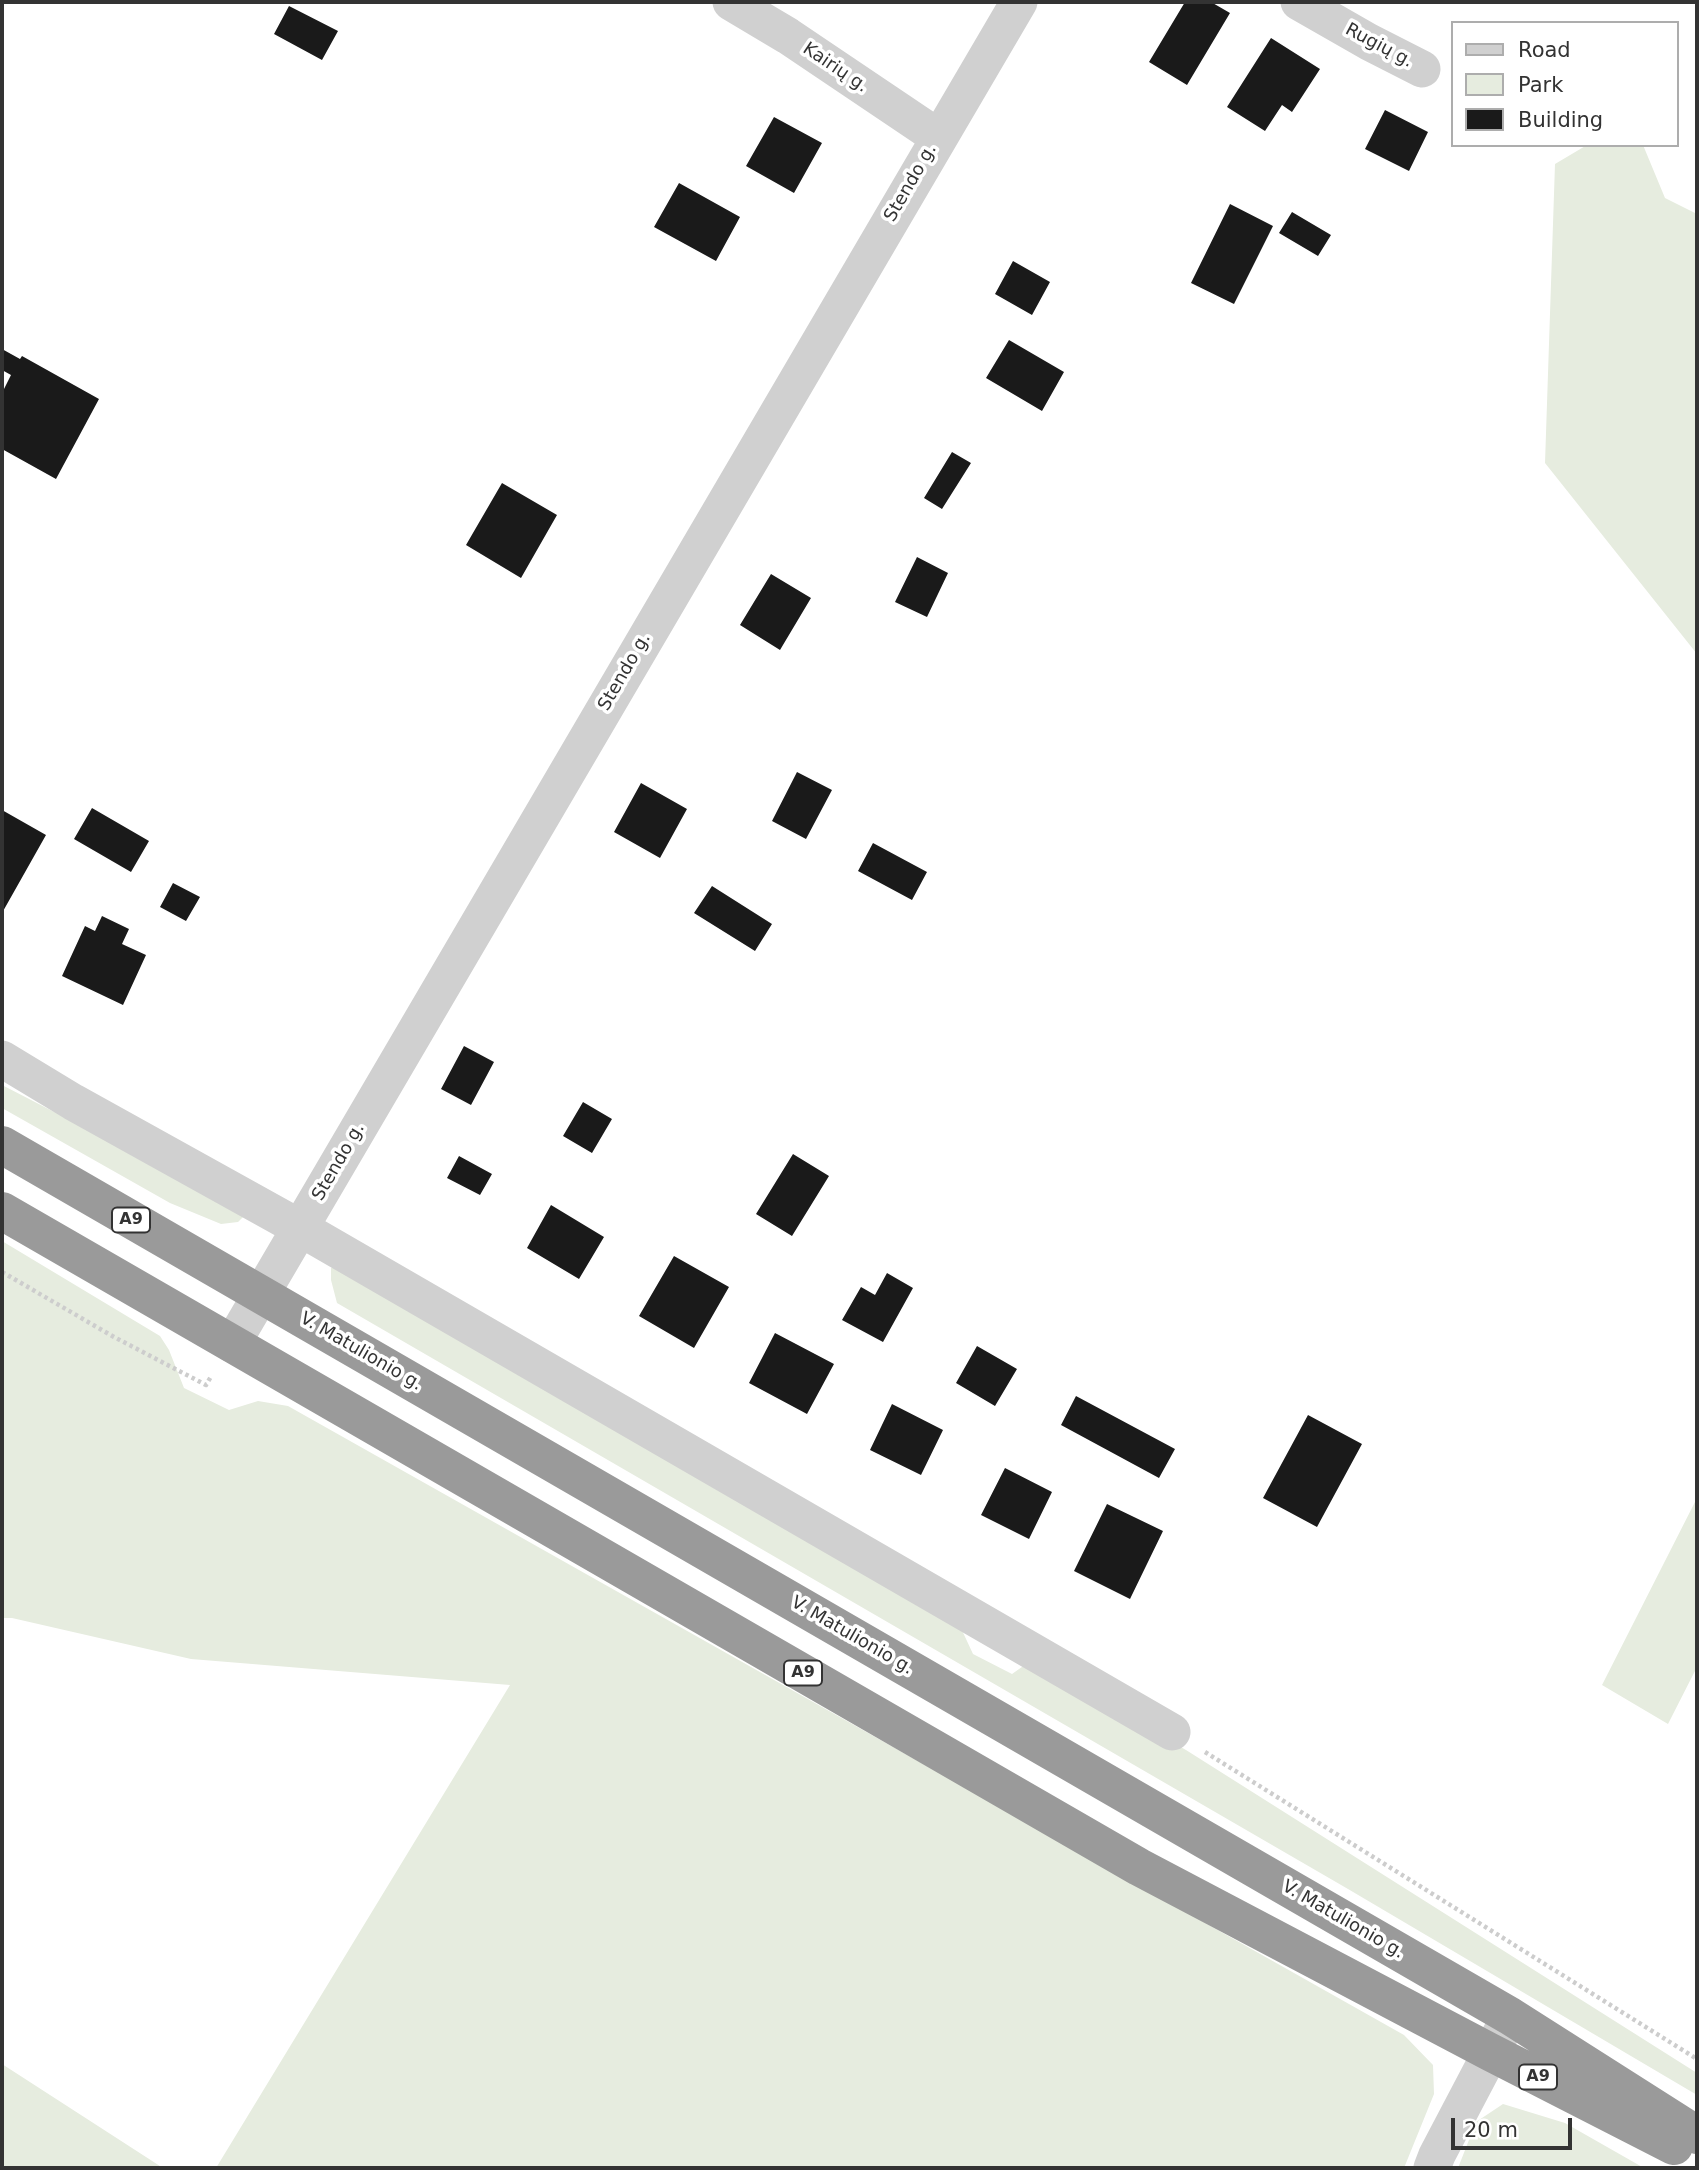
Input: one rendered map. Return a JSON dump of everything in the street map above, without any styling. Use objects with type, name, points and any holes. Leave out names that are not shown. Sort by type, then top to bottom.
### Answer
[{"type":"highway","name":"V. Matulionio g.","points":[[2,1145],[1510,2016],[1697,2135]]},
{"type":"highway","name":"A9","points":[[2,1211],[1139,1867],[1697,2158]]},
{"type":"street","name":"Kairių g.","points":[[731,2],[788,36],[938,137]]},
{"type":"street","name":"Stendo g.","points":[[232,1344],[1019,2]]},
{"type":"street","name":"Rugių g.","points":[[1299,2],[1368,43],[1422,69]]},
{"type":"street","points":[[2,1059],[1172,1732]]},
{"type":"street","points":[[1432,2168],[1510,2016]]},
{"type":"path","points":[[2,1272],[114,1337],[206,1385],[232,1344]]},
{"type":"path","points":[[1172,1732],[1697,2059]]},
{"type":"green space","points":[[1584,147],[1644,147],[1665,198],[1697,214],[1697,654],[1545,463],[1555,164]]},
{"type":"green space","points":[[2,1085],[248,1212],[238,1222],[221,1224],[170,1203],[2,1108]]},
{"type":"green space","points":[[2,1241],[160,1336],[169,1350],[184,1388],[229,1410],[258,1401],[288,1406],[1404,2035],[1433,2065],[1434,2094],[1404,2168],[216,2168],[510,1685],[191,1659],[12,1618],[2,1618]]},
{"type":"green space","points":[[341,1264],[960,1626],[973,1654],[1012,1674],[1029,1662],[1186,1750],[1697,2073],[1697,2095],[1348,1889],[337,1303],[331,1268]]},
{"type":"green space","points":[[1697,1498],[1697,1667],[1668,1724],[1602,1685]]},
{"type":"green space","points":[[2,2064],[163,2168],[2,2168]]},
{"type":"green space","points":[[1503,2104],[1565,2123],[1644,2168],[1458,2168],[1476,2122]]},
{"type":"building","points":[[1185,2],[1211,2],[1230,13],[1187,85],[1149,62]]},
{"type":"building","points":[[289,6],[338,31],[322,60],[274,34]]},
{"type":"building","points":[[1271,38],[1320,69],[1292,112],[1282,105],[1265,131],[1227,107]]},
{"type":"building","points":[[1385,110],[1428,132],[1409,171],[1365,149]]},
{"type":"building","points":[[774,117],[822,143],[794,193],[746,166]]},
{"type":"building","points":[[679,183],[740,217],[716,261],[654,227]]},
{"type":"building","points":[[1230,204],[1273,226],[1234,304],[1191,283]]},
{"type":"building","points":[[1292,212],[1331,235],[1318,256],[1279,233]]},
{"type":"building","points":[[1013,261],[1050,282],[1032,315],[995,294]]},
{"type":"building","points":[[1009,340],[1064,372],[1042,411],[986,378]]},
{"type":"building","points":[[2,349],[20,359],[22,356],[99,399],[56,479],[2,449],[2,393],[11,375],[2,370]]},
{"type":"building","points":[[952,452],[971,463],[942,509],[924,498]]},
{"type":"building","points":[[502,483],[557,515],[521,578],[466,545]]},
{"type":"building","points":[[917,557],[948,573],[927,617],[895,602]]},
{"type":"building","points":[[771,574],[811,598],[780,650],[740,625]]},
{"type":"building","points":[[797,772],[832,790],[806,839],[772,821]]},
{"type":"building","points":[[641,783],[687,809],[660,858],[614,832]]},
{"type":"building","points":[[92,808],[149,841],[131,872],[74,839]]},
{"type":"building","points":[[2,810],[46,835],[2,913]]},
{"type":"building","points":[[873,843],[927,872],[912,900],[858,871]]},
{"type":"building","points":[[173,883],[200,897],[186,921],[160,907]]},
{"type":"building","points":[[712,886],[772,924],[755,951],[694,913]]},
{"type":"building","points":[[102,916],[129,929],[122,944],[146,955],[123,1005],[62,976],[85,926],[95,931]]},
{"type":"building","points":[[464,1046],[494,1062],[471,1105],[441,1089]]},
{"type":"building","points":[[583,1102],[612,1119],[592,1153],[563,1136]]},
{"type":"building","points":[[793,1154],[829,1176],[792,1236],[756,1214]]},
{"type":"building","points":[[459,1156],[492,1174],[480,1195],[447,1178]]},
{"type":"building","points":[[551,1205],[604,1237],[579,1279],[527,1248]]},
{"type":"building","points":[[674,1256],[729,1287],[694,1348],[639,1316]]},
{"type":"building","points":[[887,1273],[913,1288],[883,1342],[842,1320],[861,1287],[875,1295]]},
{"type":"building","points":[[775,1333],[834,1364],[807,1414],[749,1383]]},
{"type":"building","points":[[977,1346],[1017,1369],[995,1406],[956,1383]]},
{"type":"building","points":[[1076,1396],[1175,1449],[1159,1478],[1061,1425]]},
{"type":"building","points":[[892,1404],[943,1430],[921,1475],[870,1450]]},
{"type":"building","points":[[1308,1415],[1362,1444],[1317,1527],[1263,1498]]},
{"type":"building","points":[[1005,1468],[1052,1492],[1029,1539],[981,1515]]},
{"type":"building","points":[[1107,1504],[1163,1531],[1130,1599],[1074,1571]]}]
